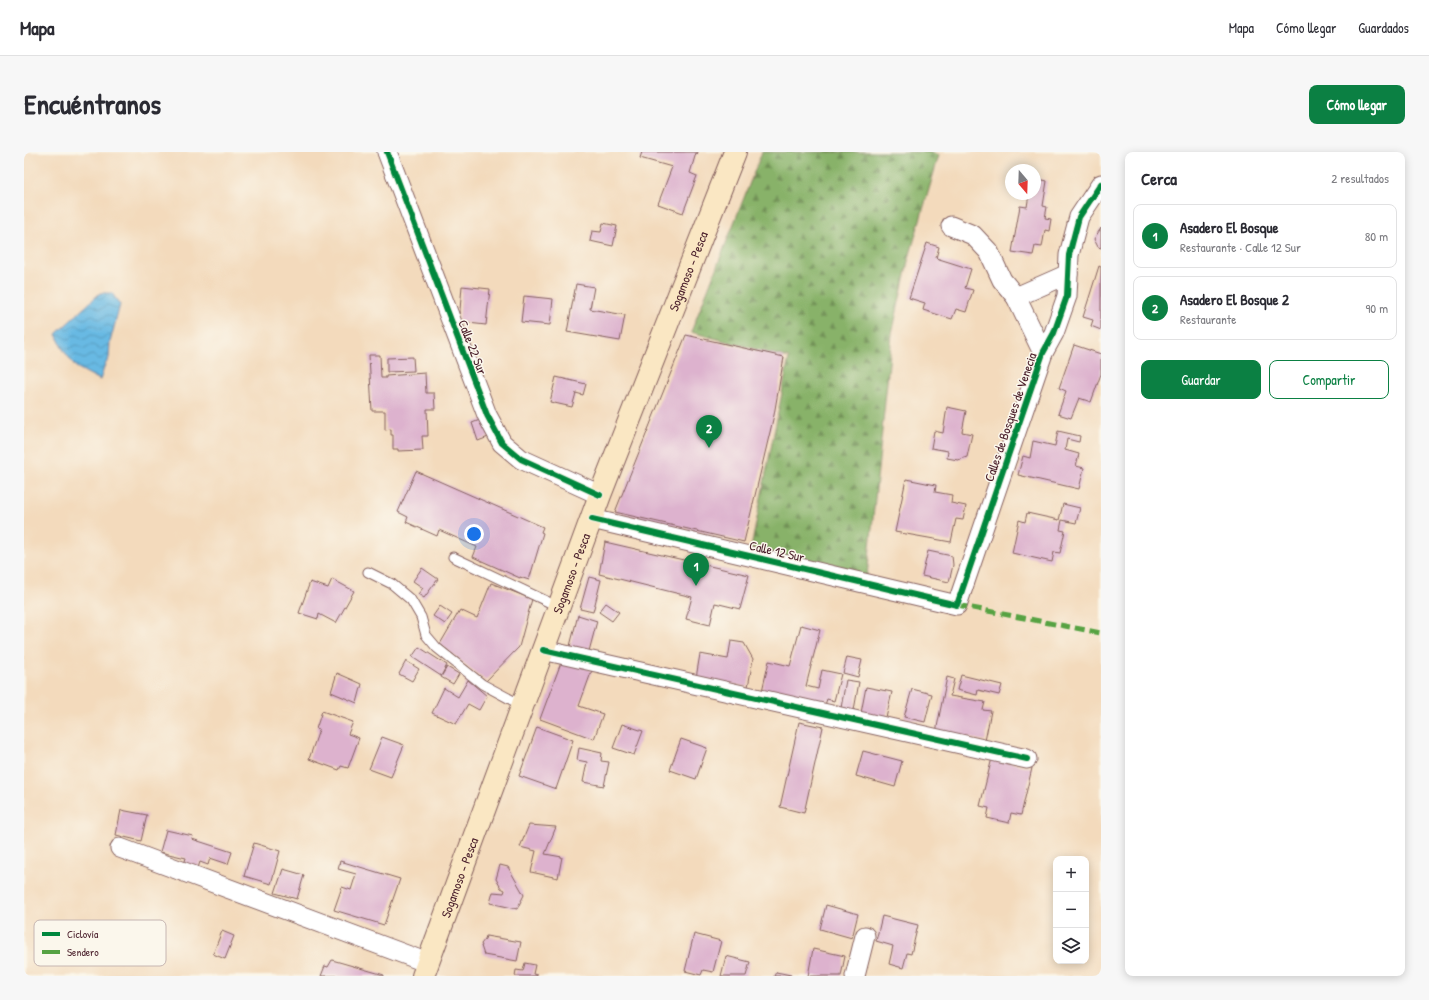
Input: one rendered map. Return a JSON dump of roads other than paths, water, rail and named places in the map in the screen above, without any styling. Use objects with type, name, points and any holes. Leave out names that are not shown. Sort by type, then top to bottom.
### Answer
[{"type":"main road","name":"Sogamoso - Pesca","points":[[426,969],[600,495],[735,152]]},
{"type":"street","name":"Calle 22 Sur","points":[[387,152],[487,415],[502,443],[521,458],[600,495]]},
{"type":"street","name":"Calles de Bosques de Venecia","points":[[957,605],[1043,353],[1054,333],[1066,296],[1069,256],[1079,217],[1101,184]]},
{"type":"street","name":"Calles de Bosques de Venecia","points":[[951,226],[973,235],[989,252],[1002,280],[1016,297],[1043,353]]},
{"type":"street","points":[[1016,297],[1068,274]]},
{"type":"street","name":"Calle 12 Sur","points":[[592,519],[957,605]]},
{"type":"street","points":[[543,650],[1027,759]]},
{"type":"street","points":[[120,848],[426,969]]},
{"type":"street","points":[[855,976],[865,936]]},
{"type":"lane","points":[[453,557],[559,606]]},
{"type":"lane","points":[[368,572],[392,584],[411,600],[421,617],[426,635],[437,648],[482,684],[522,706]]},
{"type":"water","points":[[100,293],[112,293],[120,305],[110,342],[109,358],[100,380],[76,367],[64,351],[56,334]]},
{"type":"place","name":"Asadero El Bosque 2","points":[[709,448]]},
{"type":"place","name":"Asadero El Bosque","points":[[696,586]]}]
